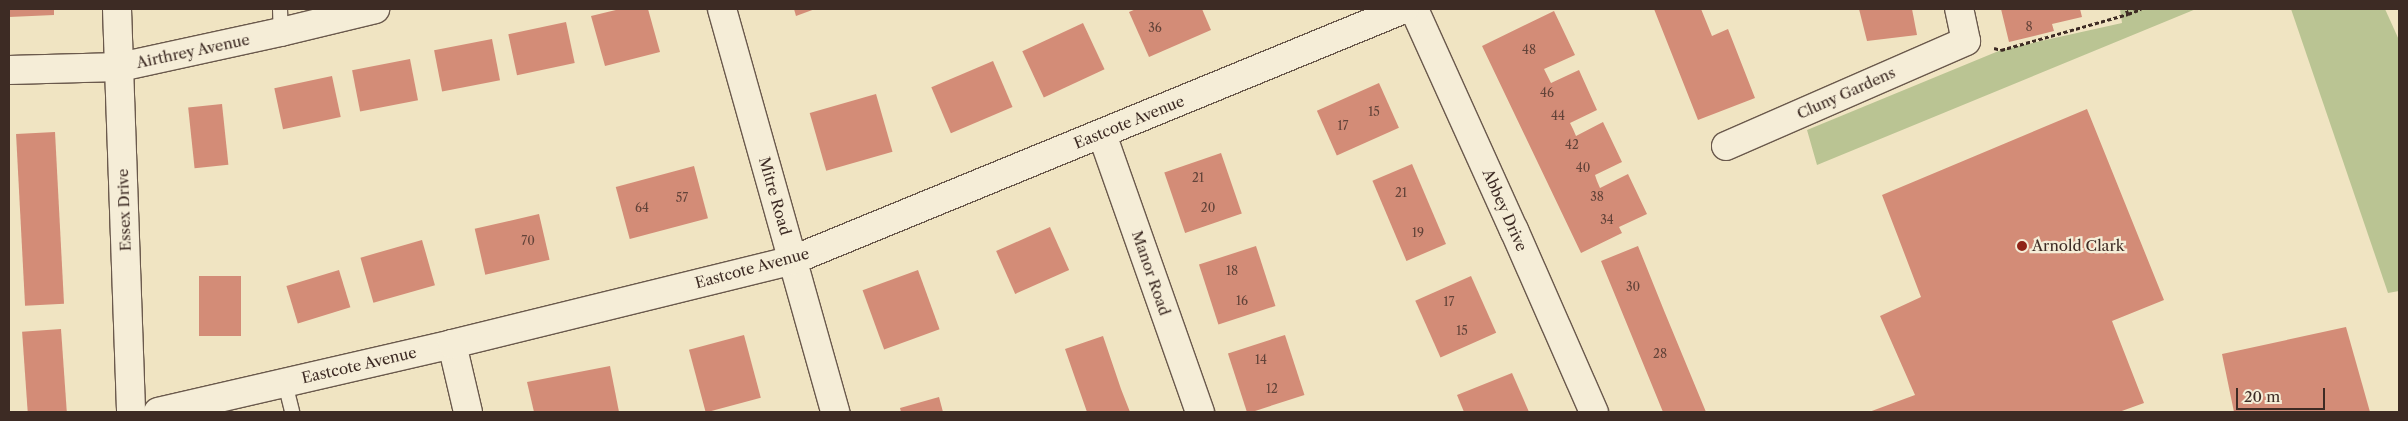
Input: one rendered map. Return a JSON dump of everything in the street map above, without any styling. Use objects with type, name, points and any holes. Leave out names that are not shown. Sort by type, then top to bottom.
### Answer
[{"type":"street","name":"Essex Drive","points":[[118,9],[131,412]]},
{"type":"street","name":"Airthrey Avenue","points":[[9,70],[120,67],[280,20],[375,9]]},
{"type":"street","name":"Mitre Road","points":[[722,9],[835,412]]},
{"type":"street","name":"Eastcote Avenue","points":[[158,412],[452,344],[792,260],[1404,9]]},
{"type":"street","name":"Abbey Drive","points":[[1414,9],[1594,412]]},
{"type":"street","points":[[1958,9],[1966,41]]},
{"type":"street","name":"Cluny Gardens","points":[[1726,146],[1966,41]]},
{"type":"street","name":"Manor Road","points":[[1102,134],[1200,412]]},
{"type":"street","points":[[452,344],[468,412]]},
{"type":"lane","points":[[285,383],[292,412]]},
{"type":"path","points":[[2126,9],[2128,14]]},
{"type":"path","points":[[1966,41],[2001,50],[2141,9]]},
{"type":"green space","points":[[2120,9],[2196,9],[1817,165],[1807,130],[2001,50],[2122,23]]},
{"type":"green space","points":[[2291,9],[2385,9],[2399,40],[2399,291],[2388,293]]},
{"type":"building","points":[[9,9],[54,9],[54,15],[9,17]]},
{"type":"building","points":[[620,9],[648,9],[660,52],[605,66],[591,16]]},
{"type":"building","points":[[794,9],[815,9],[796,16]]},
{"type":"building","points":[[1136,9],[1202,9],[1211,30],[1149,57],[1129,12]]},
{"type":"building","points":[[1654,9],[1701,9],[1712,36],[1728,29],[1755,98],[1698,120]]},
{"type":"building","points":[[1859,9],[1912,9],[1917,35],[1867,41]]},
{"type":"building","points":[[2001,9],[2080,9],[2082,17],[2052,24],[2054,31],[2009,42]]},
{"type":"building","points":[[1554,11],[1575,55],[1544,69],[1551,83],[1579,70],[1597,110],[1570,123],[1576,136],[1603,122],[1622,162],[1595,175],[1600,188],[1628,174],[1647,214],[1619,227],[1622,233],[1581,253],[1482,46]]},
{"type":"building","points":[[566,22],[575,63],[517,75],[508,34]]},
{"type":"building","points":[[1083,23],[1105,69],[1044,98],[1022,51]]},
{"type":"building","points":[[492,39],[500,80],[442,91],[434,50]]},
{"type":"building","points":[[410,59],[418,100],[360,111],[352,70]]},
{"type":"building","points":[[993,61],[1013,107],[951,133],[931,87]]},
{"type":"building","points":[[332,76],[341,117],[283,129],[274,88]]},
{"type":"building","points":[[1379,83],[1399,128],[1337,155],[1317,111]]},
{"type":"building","points":[[876,94],[893,152],[826,171],[810,113]]},
{"type":"building","points":[[222,104],[228,165],[195,168],[188,108]]},
{"type":"building","name":"Arnold Clark","points":[[2087,109],[2164,300],[2112,321],[2144,403],[2119,412],[1869,412],[1915,395],[1880,316],[1921,297],[1882,195]]},
{"type":"building","points":[[55,132],[64,304],[25,306],[16,134]]},
{"type":"building","points":[[1221,153],[1242,214],[1185,233],[1164,173]]},
{"type":"building","points":[[1412,164],[1446,244],[1406,261],[1372,181]]},
{"type":"building","points":[[694,166],[708,218],[630,239],[616,187]]},
{"type":"building","points":[[539,214],[550,260],[485,275],[475,229]]},
{"type":"building","points":[[1050,227],[1069,270],[1015,294],[996,251]]},
{"type":"building","points":[[422,240],[435,285],[373,303],[360,258]]},
{"type":"building","points":[[1256,246],[1275,306],[1218,324],[1199,265]]},
{"type":"building","points":[[1638,246],[1706,412],[1663,412],[1601,261]]},
{"type":"building","points":[[339,270],[350,307],[298,323],[286,286]]},
{"type":"building","points":[[918,270],[940,329],[884,349],[863,290]]},
{"type":"building","points":[[199,276],[241,276],[241,336],[199,336]]},
{"type":"building","points":[[1471,276],[1496,333],[1440,357],[1415,301]]},
{"type":"building","points":[[2346,327],[2370,412],[2234,412],[2222,354]]},
{"type":"building","points":[[61,329],[67,412],[28,412],[22,332]]},
{"type":"building","points":[[744,335],[761,398],[706,412],[689,350]]},
{"type":"building","points":[[1285,335],[1304,395],[1247,412],[1228,354]]},
{"type":"building","points":[[1103,336],[1130,412],[1087,412],[1065,349]]},
{"type":"building","points":[[610,366],[619,412],[534,412],[527,382]]},
{"type":"building","points":[[1512,373],[1529,412],[1464,412],[1457,395]]},
{"type":"building","points":[[939,397],[943,412],[901,412],[900,408]]},
{"type":"place","name":"Arnold Clark","points":[[2022,246]]}]
